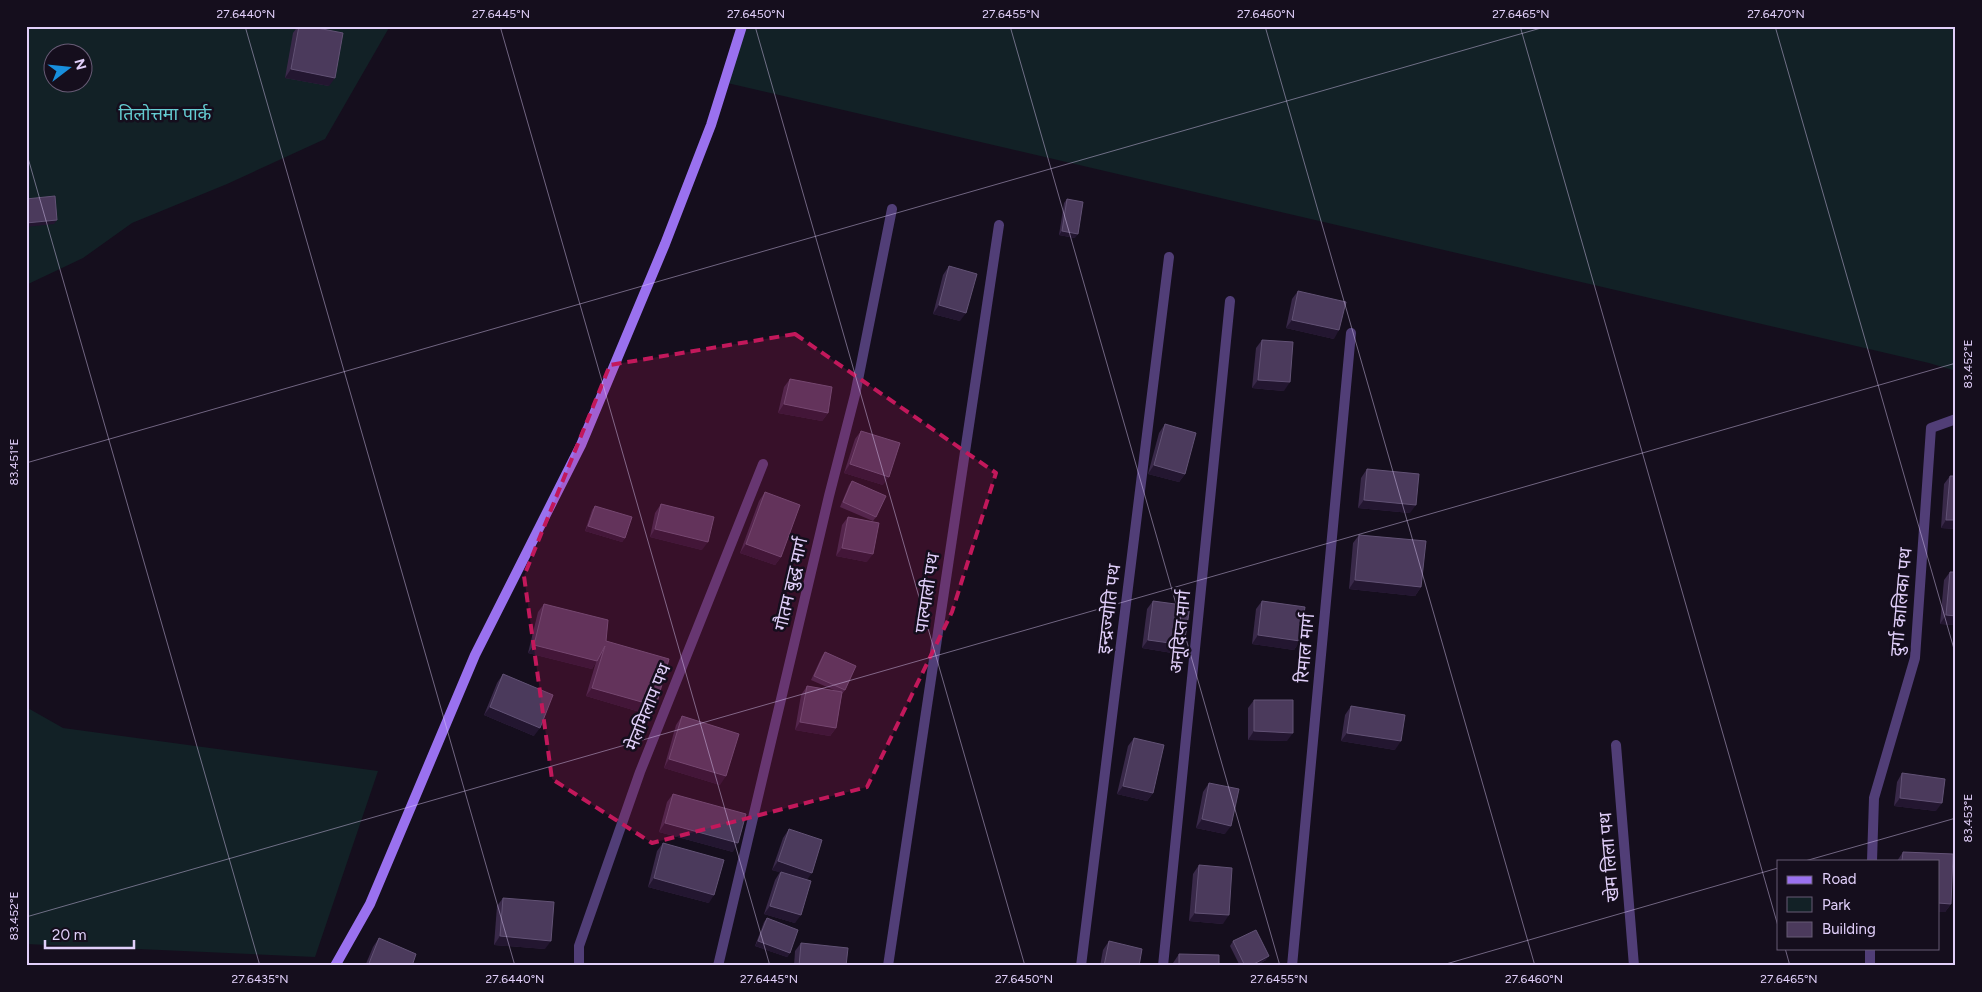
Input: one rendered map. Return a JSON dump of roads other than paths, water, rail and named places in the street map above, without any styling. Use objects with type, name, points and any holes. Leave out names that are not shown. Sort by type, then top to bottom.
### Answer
[{"type":"street","points":[[336,966],[370,904],[475,654],[581,445],[665,244],[711,125],[742,26]]},
{"type":"street","name":"गौतम बुद्ध मार्ग","points":[[718,966],[855,395],[892,209]]},
{"type":"street","name":"पाल्पाली पथ","points":[[888,966],[999,226]]},
{"type":"street","name":"इन्द्रज्योति पथ","points":[[1081,966],[1169,257]]},
{"type":"street","name":"अनूदिप्त मार्ग","points":[[1163,966],[1230,301]]},
{"type":"street","name":"रिमाल मार्ग","points":[[1292,966],[1351,333]]},
{"type":"street","name":"दुर्गा कालिका पथ","points":[[1872,860],[1874,798],[1915,658],[1931,428],[1956,419]]},
{"type":"street","name":"मेलमिलाप पथ","points":[[579,966],[580,946],[640,772],[763,464]]},
{"type":"street","name":"खेम लिला पथ","points":[[1616,745],[1634,966]]},
{"type":"street","points":[[1870,950],[1870,966]]},
{"type":"park label","name":"तिलोत्तमा पार्क","points":[[165,114]]}]
